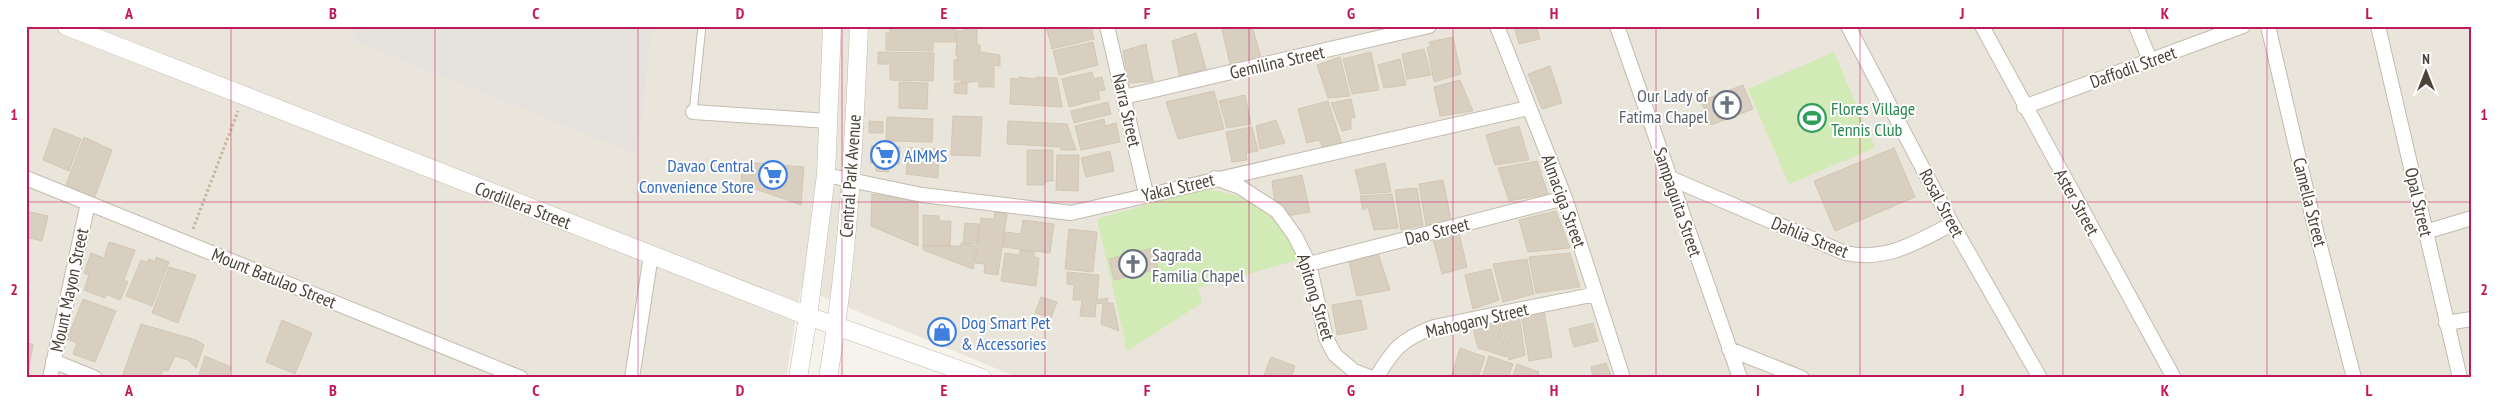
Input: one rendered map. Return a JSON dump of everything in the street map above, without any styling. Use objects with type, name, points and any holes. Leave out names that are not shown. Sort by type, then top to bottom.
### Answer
[{"type":"street","name":"Cordillera Street","points":[[66,26],[243,97],[808,316],[982,378]]},
{"type":"street","name":"Central Park Avenue","points":[[798,378],[826,175],[832,26]]},
{"type":"street","name":"Central Park Avenue","points":[[828,378],[837,326],[852,181],[859,26]]},
{"type":"street","name":"Narra Street","points":[[1107,26],[1146,194]]},
{"type":"street","name":"Gemilina Street","points":[[1124,97],[1429,26]]},
{"type":"street","name":"Almaciga Street","points":[[1497,26],[1565,198],[1623,378]]},
{"type":"street","name":"Sampaguita Street","points":[[1618,26],[1740,378]]},
{"type":"street","name":"Rosal Street","points":[[1848,26],[1952,224],[2040,378]]},
{"type":"street","name":"Aster Street","points":[[1982,26],[2024,107],[2174,378]]},
{"type":"street","points":[[2136,26],[2150,60]]},
{"type":"street","name":"Daffodil Street","points":[[2024,107],[2243,26]]},
{"type":"street","name":"Camella Street","points":[[2268,26],[2313,219],[2354,378]]},
{"type":"street","name":"Opal Street","points":[[2378,26],[2460,378]]},
{"type":"street","name":"Yakal Street","points":[[826,175],[922,195],[1071,213],[1215,178],[1528,108]]},
{"type":"street","points":[[693,112],[828,121]]},
{"type":"street","name":"Mount Batulao Street","points":[[26,178],[521,378]]},
{"type":"street","name":"Apitong Street","points":[[1215,178],[1240,187],[1277,211],[1296,236],[1309,264],[1326,338],[1335,355],[1354,371],[1372,378]]},
{"type":"street","name":"Dahlia Street","points":[[1670,178],[1845,253],[1861,257],[1897,252],[1952,224]]},
{"type":"street","name":"Dao Street","points":[[1309,264],[1565,198]]},
{"type":"street","name":"Mount Mayon Street","points":[[50,378],[88,203]]},
{"type":"street","points":[[2425,232],[2472,218]]},
{"type":"street","points":[[632,378],[651,255]]},
{"type":"street","name":"Mahogany Street","points":[[1376,378],[1390,355],[1409,336],[1434,327],[1596,294]]},
{"type":"street","points":[[2446,323],[2472,319]]},
{"type":"street","points":[[1729,349],[1802,378]]},
{"type":"street","points":[[53,361],[95,378]]},
{"type":"lane","points":[[693,112],[702,26]]},
{"type":"path","points":[[187,243],[243,97]]},
{"type":"shaded area","points":[[26,26],[356,26],[353,41],[638,154],[653,26],[2472,26],[2472,378],[1019,378],[801,288],[786,378],[26,378]]},
{"type":"shaded area","points":[[356,26],[653,26],[638,155],[353,41]]},
{"type":"green space","name":"Flores Village Tennis Club","points":[[1834,52],[1875,148],[1789,184],[1748,89]]},
{"type":"green space","points":[[1209,190],[1241,198],[1265,212],[1284,232],[1301,259],[1198,288],[1202,303],[1127,351],[1097,219],[1190,192]]},
{"type":"building","points":[[890,26],[956,26],[956,42],[933,42],[933,51],[886,50],[886,33],[890,33]]},
{"type":"building","points":[[964,26],[977,26],[977,45],[980,45],[980,52],[1000,55],[1000,66],[994,65],[994,87],[979,87],[979,81],[961,83],[961,80],[954,80],[954,60],[957,60],[958,56],[956,56],[957,31],[964,31]]},
{"type":"building","points":[[1046,26],[1091,26],[1094,39],[1052,49]]},
{"type":"building","points":[[1236,26],[1252,26],[1262,61],[1231,68],[1222,30]]},
{"type":"building","points":[[1514,26],[1536,26],[1540,39],[1519,44]]},
{"type":"building","points":[[1196,33],[1207,72],[1180,78],[1172,41]]},
{"type":"building","points":[[1453,37],[1461,74],[1434,82],[1427,47],[1431,47],[1429,42]]},
{"type":"building","points":[[1093,42],[1098,65],[1059,75],[1053,51]]},
{"type":"building","points":[[1146,44],[1153,81],[1129,83],[1123,51]]},
{"type":"building","points":[[1424,49],[1431,75],[1407,79],[1402,54]]},
{"type":"building","points":[[878,52],[934,53],[933,81],[890,80],[890,64],[878,64]]},
{"type":"building","points":[[1371,52],[1379,90],[1352,94],[1343,59]]},
{"type":"building","points":[[1340,57],[1350,96],[1328,98],[1317,65]]},
{"type":"building","points":[[1400,59],[1406,85],[1384,88],[1378,65]]},
{"type":"building","points":[[1550,66],[1562,103],[1542,109],[1528,74]]},
{"type":"building","points":[[1092,72],[1094,79],[1102,77],[1105,90],[1098,91],[1100,99],[1069,107],[1062,79]]},
{"type":"building","points":[[1019,77],[1036,79],[1036,77],[1057,78],[1062,107],[1010,104],[1011,78],[1019,79]]},
{"type":"building","points":[[1460,80],[1473,111],[1440,116],[1434,87]]},
{"type":"building","points":[[899,82],[928,83],[927,109],[899,108]]},
{"type":"building","points":[[955,83],[967,83],[967,94],[954,93]]},
{"type":"building","name":"Our Lady of Fatima Chapel","points":[[1743,85],[1753,109],[1711,125],[1701,101]]},
{"type":"building","points":[[1214,91],[1224,129],[1178,139],[1166,102]]},
{"type":"building","points":[[1245,95],[1251,124],[1227,128],[1219,101]]},
{"type":"building","points":[[1351,99],[1355,117],[1351,118],[1351,129],[1342,131],[1331,103]]},
{"type":"building","points":[[1328,101],[1342,144],[1323,148],[1319,140],[1307,143],[1298,109]]},
{"type":"building","points":[[1108,102],[1111,114],[1074,123],[1071,111]]},
{"type":"building","points":[[953,116],[982,117],[980,156],[951,155]]},
{"type":"building","points":[[887,117],[933,119],[932,142],[886,141]]},
{"type":"building","points":[[1104,119],[1105,126],[1116,123],[1120,142],[1081,150],[1075,126]]},
{"type":"building","points":[[1276,120],[1285,143],[1260,149],[1256,126]]},
{"type":"building","points":[[869,121],[883,122],[883,133],[869,133]]},
{"type":"building","points":[[1008,121],[1067,124],[1076,150],[1061,150],[1061,147],[1007,144]]},
{"type":"building","points":[[1519,126],[1529,160],[1495,165],[1486,135]]},
{"type":"building","points":[[1252,127],[1258,151],[1246,153],[1247,160],[1232,162],[1226,132]]},
{"type":"building","points":[[54,128],[81,139],[69,171],[43,160]]},
{"type":"building","points":[[84,137],[112,150],[93,202],[64,190]]},
{"type":"building","name":"AIMMS","points":[[871,146],[900,147],[899,164],[889,164],[889,172],[876,171],[876,163],[870,163]]},
{"type":"building","points":[[908,148],[939,149],[938,178],[906,174]]},
{"type":"building","points":[[1894,148],[1915,197],[1835,231],[1814,181]]},
{"type":"building","points":[[1027,150],[1053,150],[1053,181],[1047,181],[1044,185],[1027,185]]},
{"type":"building","points":[[1110,151],[1114,171],[1086,177],[1081,158]]},
{"type":"building","points":[[1057,155],[1079,155],[1078,191],[1056,190]]},
{"type":"building","points":[[1537,161],[1548,194],[1509,201],[1498,168]]},
{"type":"building","name":"Davao Central Convenience Store","points":[[743,162],[804,167],[801,205],[741,184]]},
{"type":"building","points":[[1385,163],[1391,192],[1361,194],[1355,170]]},
{"type":"building","points":[[1302,175],[1310,212],[1286,216],[1275,205],[1272,181]]},
{"type":"building","points":[[1443,180],[1451,220],[1426,225],[1419,184]]},
{"type":"building","points":[[1417,188],[1423,225],[1401,230],[1395,190]]},
{"type":"building","points":[[872,194],[918,201],[918,246],[871,226]]},
{"type":"building","points":[[1392,194],[1398,228],[1374,230],[1368,207],[1363,210],[1360,196]]},
{"type":"building","points":[[26,211],[48,216],[42,241],[26,237]]},
{"type":"building","points":[[1556,211],[1570,248],[1528,252],[1519,220]]},
{"type":"building","points":[[995,212],[1007,214],[998,275],[984,273],[985,264],[975,263],[981,218],[994,219]]},
{"type":"building","points":[[923,215],[939,216],[939,221],[951,221],[950,246],[923,246]]},
{"type":"building","points":[[1023,220],[1054,224],[1050,253],[1003,247],[1005,232],[1021,234]]},
{"type":"building","points":[[965,223],[979,224],[977,244],[963,243]]},
{"type":"building","points":[[1069,229],[1097,232],[1093,272],[1065,269]]},
{"type":"building","points":[[1459,233],[1467,267],[1442,274],[1433,239]]},
{"type":"building","points":[[109,242],[135,250],[124,280],[128,282],[120,300],[105,294],[105,298],[84,290],[89,275],[84,273],[91,253],[104,258]]},
{"type":"building","points":[[961,243],[976,246],[973,269],[923,250],[923,246],[961,246]]},
{"type":"building","name":"Sagrada Familia Chapel","points":[[1152,248],[1158,269],[1114,280],[1109,259]]},
{"type":"building","points":[[1020,250],[1034,252],[1034,257],[1039,258],[1036,286],[1001,281],[1005,253],[1020,255]]},
{"type":"building","points":[[1378,253],[1390,290],[1357,296],[1349,262]]},
{"type":"building","points":[[1570,253],[1580,287],[1536,293],[1529,257]]},
{"type":"building","points":[[156,257],[169,262],[152,306],[126,296],[141,260],[147,262],[149,259],[155,262]]},
{"type":"building","points":[[1527,259],[1534,294],[1503,302],[1493,264]]},
{"type":"building","points":[[169,267],[196,275],[178,323],[152,313]]},
{"type":"building","points":[[1491,269],[1499,300],[1473,309],[1465,275]]},
{"type":"building","points":[[1067,272],[1099,275],[1097,300],[1108,298],[1107,303],[1113,303],[1119,331],[1101,324],[1103,303],[1096,304],[1095,317],[1080,316],[1082,300],[1073,300],[1074,285],[1067,284]]},
{"type":"building","points":[[1041,297],[1057,302],[1051,318],[1035,313]]},
{"type":"building","points":[[83,299],[116,311],[95,362],[73,354],[77,343],[67,339]]},
{"type":"building","points":[[1361,300],[1367,329],[1337,335],[1332,305]]},
{"type":"building","points":[[1544,310],[1552,357],[1529,361],[1521,314]]},
{"type":"building","points":[[1519,314],[1525,355],[1509,360],[1501,319]]},
{"type":"building","points":[[1499,319],[1507,357],[1478,348],[1472,325]]},
{"type":"building","points":[[282,320],[312,333],[295,374],[266,362]]},
{"type":"building","points":[[1593,323],[1598,341],[1574,347],[1569,329]]},
{"type":"building","points":[[141,324],[196,340],[204,345],[196,368],[188,360],[175,356],[168,371],[163,370],[160,378],[131,378],[123,374]]},
{"type":"building","points":[[26,343],[33,344],[28,374],[26,373]]},
{"type":"building","points":[[1460,348],[1485,357],[1478,378],[1451,378]]},
{"type":"building","points":[[205,356],[231,367],[227,378],[198,378]]},
{"type":"building","points":[[1489,356],[1513,364],[1508,378],[1482,378]]},
{"type":"building","points":[[1271,357],[1295,366],[1291,378],[1263,378]]},
{"type":"building","points":[[1606,363],[1612,378],[1593,378],[1591,367]]},
{"type":"building","points":[[1517,364],[1539,372],[1537,378],[1512,378]]},
{"type":"place","name":"Our Lady of Fatima Chapel","points":[[1727,105]]},
{"type":"place","name":"Flores Village Tennis Club","points":[[1812,118]]},
{"type":"place","name":"AIMMS","points":[[885,155]]},
{"type":"place","name":"Davao Central Convenience Store","points":[[773,175]]},
{"type":"place","name":"Sagrada Familia Chapel","points":[[1133,264]]},
{"type":"place","name":"Dog Smart Pet & Accessories","points":[[942,332]]}]
